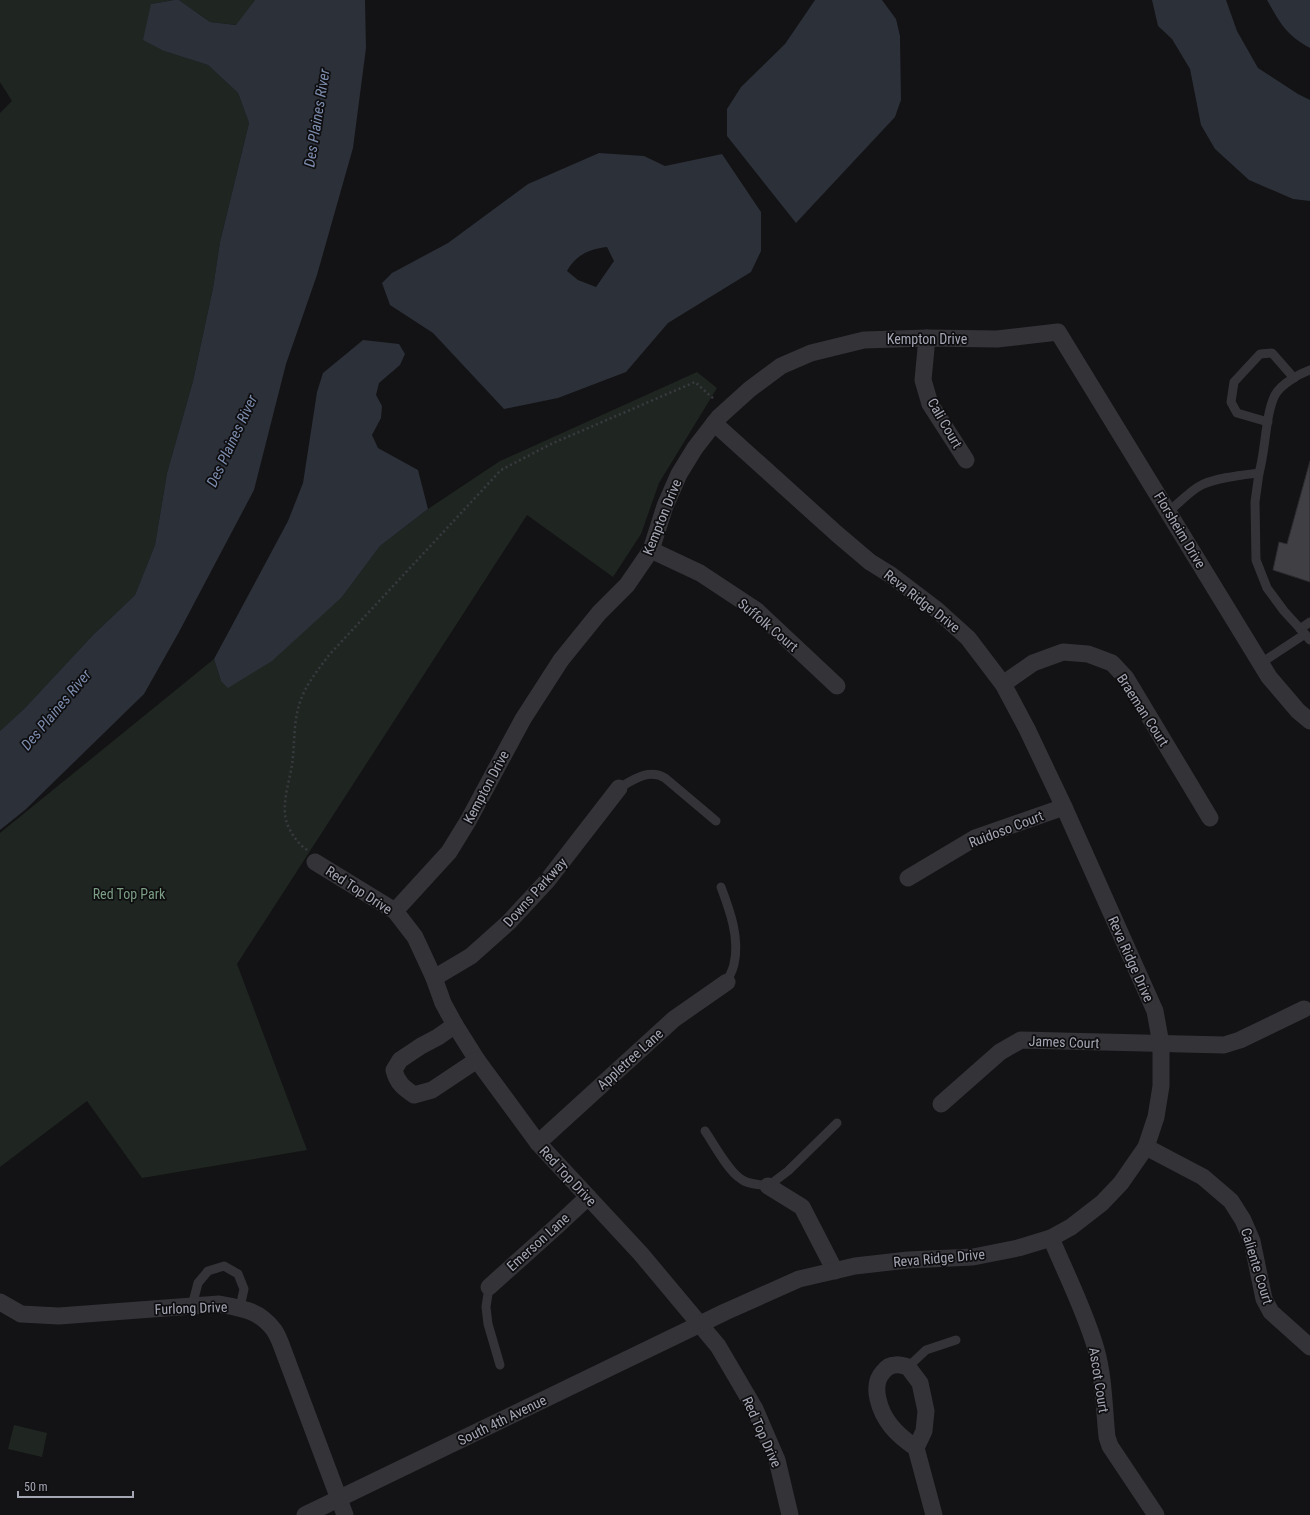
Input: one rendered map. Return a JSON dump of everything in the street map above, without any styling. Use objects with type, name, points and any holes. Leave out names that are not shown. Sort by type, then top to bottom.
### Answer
[{"type":"street","name":"Kempton Drive","points":[[394,911],[450,852],[523,718],[561,660],[599,613],[627,585],[651,550],[665,506],[679,474],[695,448],[719,417],[750,388],[781,366],[810,353],[864,340],[927,338],[997,339],[1058,332]]},
{"type":"street","name":"Florsheim Drive","points":[[1058,332],[1269,677],[1298,711],[1310,721]]},
{"type":"street","name":"Cali Court","points":[[927,338],[923,380],[930,404],[966,460]]},
{"type":"street","name":"Reva Ridge Drive","points":[[700,1325],[799,1279],[855,1266],[908,1260],[973,1257],[1018,1248],[1051,1238],[1071,1227],[1102,1204],[1121,1183],[1146,1147],[1156,1117],[1161,1086],[1161,1044],[1154,1011],[1064,807],[1027,729],[1003,684],[968,638],[937,610],[891,575],[870,562],[714,423]]},
{"type":"street","name":"Suffolk Court","points":[[651,550],[700,573],[756,610],[836,686]]},
{"type":"street","name":"Braeman Court","points":[[1003,684],[1033,663],[1063,652],[1088,654],[1112,663],[1126,678],[1210,818]]},
{"type":"street","name":"Downs Parkway","points":[[434,978],[471,956],[509,922],[547,881],[619,788]]},
{"type":"street","name":"Ruidoso Court","points":[[908,878],[975,838],[1064,807]]},
{"type":"street","name":"Red Top Drive","points":[[315,862],[394,911],[415,937],[434,978],[443,1003],[455,1025],[477,1060],[538,1143],[641,1254],[718,1346],[755,1409],[777,1460],[790,1515]]},
{"type":"street","name":"Appletree Lane","points":[[538,1143],[674,1019],[727,982]]},
{"type":"street","name":"James Court","points":[[941,1104],[1000,1052],[1021,1040],[1161,1044],[1224,1044],[1240,1040],[1304,1009]]},
{"type":"street","points":[[455,1025],[400,1060],[394,1070],[396,1078],[403,1087],[414,1095],[432,1090],[477,1060]]},
{"type":"street","name":"Caliente Court","points":[[1146,1147],[1203,1178],[1231,1202],[1243,1220],[1252,1241],[1264,1299],[1271,1312],[1310,1347]]},
{"type":"street","points":[[768,1186],[802,1207],[835,1271]]},
{"type":"street","name":"Emerson Lane","points":[[489,1287],[588,1197]]},
{"type":"street","name":"Ascot Court","points":[[1051,1238],[1086,1320],[1096,1349],[1101,1370],[1107,1437],[1110,1446],[1156,1515]]},
{"type":"street","name":"Furlong Drive","points":[[0,1302],[21,1314],[59,1316],[219,1304],[240,1307],[259,1314],[274,1330],[285,1355],[345,1515]]},
{"type":"street","name":"South 4th Avenue","points":[[304,1515],[700,1325]]},
{"type":"street","points":[[916,1448],[901,1438],[890,1425],[880,1405],[876,1389],[878,1378],[886,1368],[895,1365],[908,1367],[920,1383],[926,1411],[924,1431],[916,1448],[934,1515]]},
{"type":"lane","points":[[1268,422],[1237,414],[1231,402],[1234,382],[1260,354],[1272,353],[1294,378]]},
{"type":"lane","points":[[1305,634],[1284,611],[1267,588],[1256,560],[1255,502],[1268,422],[1276,394],[1294,378],[1310,370]]},
{"type":"lane","points":[[1168,512],[1199,486],[1236,476],[1259,473]]},
{"type":"lane","points":[[1261,663],[1305,634],[1310,622]]},
{"type":"lane","points":[[619,788],[638,777],[658,774],[665,778],[716,821]]},
{"type":"lane","points":[[721,887],[728,907],[735,936],[734,965],[727,982]]},
{"type":"lane","points":[[705,1131],[732,1171],[740,1179],[748,1183],[768,1186],[788,1171],[837,1123]]},
{"type":"lane","points":[[192,1306],[198,1283],[208,1271],[224,1266],[238,1274],[244,1289],[240,1307]]},
{"type":"lane","points":[[489,1287],[486,1307],[488,1324],[500,1365]]},
{"type":"lane","points":[[908,1367],[926,1350],[956,1340]]},
{"type":"path","points":[[315,862],[318,857],[305,849],[294,837],[286,821],[285,805],[292,764],[294,723],[300,701],[311,679],[329,655],[501,470],[550,444],[695,382],[718,403]]},
{"type":"green space","points":[[0,0],[174,0],[151,4],[164,51],[208,65],[238,93],[249,123],[220,242],[213,288],[193,381],[167,473],[155,545],[135,595],[93,635],[24,709],[0,731],[0,113],[12,101],[0,82]]},
{"type":"green space","points":[[179,0],[255,0],[237,25],[210,22]]},
{"type":"green space","name":"Red Top Park","points":[[697,372],[717,388],[659,483],[641,534],[613,577],[527,515],[237,964],[307,1150],[142,1178],[87,1101],[0,1167],[0,833],[214,659],[221,681],[342,597],[380,546],[428,509],[500,461]]},
{"type":"green space","points":[[14,1425],[47,1433],[42,1457],[8,1449]]},
{"type":"water","name":"Des Plaines River","points":[[179,0],[210,22],[236,25],[255,0],[365,0],[366,48],[353,148],[317,275],[286,364],[254,490],[179,632],[144,694],[25,810],[0,830],[0,731],[24,709],[93,635],[135,595],[155,545],[167,473],[193,381],[213,288],[220,242],[249,123],[238,93],[208,65],[164,51],[143,40],[151,4]]},
{"type":"water","points":[[815,0],[882,0],[896,19],[900,36],[901,100],[895,117],[796,223],[727,136],[727,109],[741,87],[785,44]]},
{"type":"water","points":[[1152,0],[1226,0],[1237,31],[1258,68],[1310,100],[1310,201],[1293,199],[1249,180],[1215,149],[1201,125],[1190,69],[1172,39],[1158,26]]},
{"type":"water","points":[[1267,0],[1310,0],[1310,48],[1295,38],[1284,28]]},
{"type":"water","points":[[599,153],[644,156],[665,166],[722,154],[761,212],[761,251],[751,272],[668,323],[626,372],[558,398],[504,409],[433,333],[390,305],[382,283],[392,273],[448,243],[528,184]],"holes":[[[607,247],[614,261],[596,287],[578,280],[567,271],[579,257],[594,249]]]},
{"type":"water","points":[[363,340],[399,344],[405,354],[400,365],[379,383],[376,395],[382,406],[381,418],[372,435],[378,448],[418,470],[428,509],[380,546],[342,597],[272,661],[228,688],[221,681],[214,659],[288,521],[303,483],[317,392],[323,373]]},
{"type":"building","points":[[1310,461],[1310,582],[1273,570],[1279,542],[1287,544]]}]
